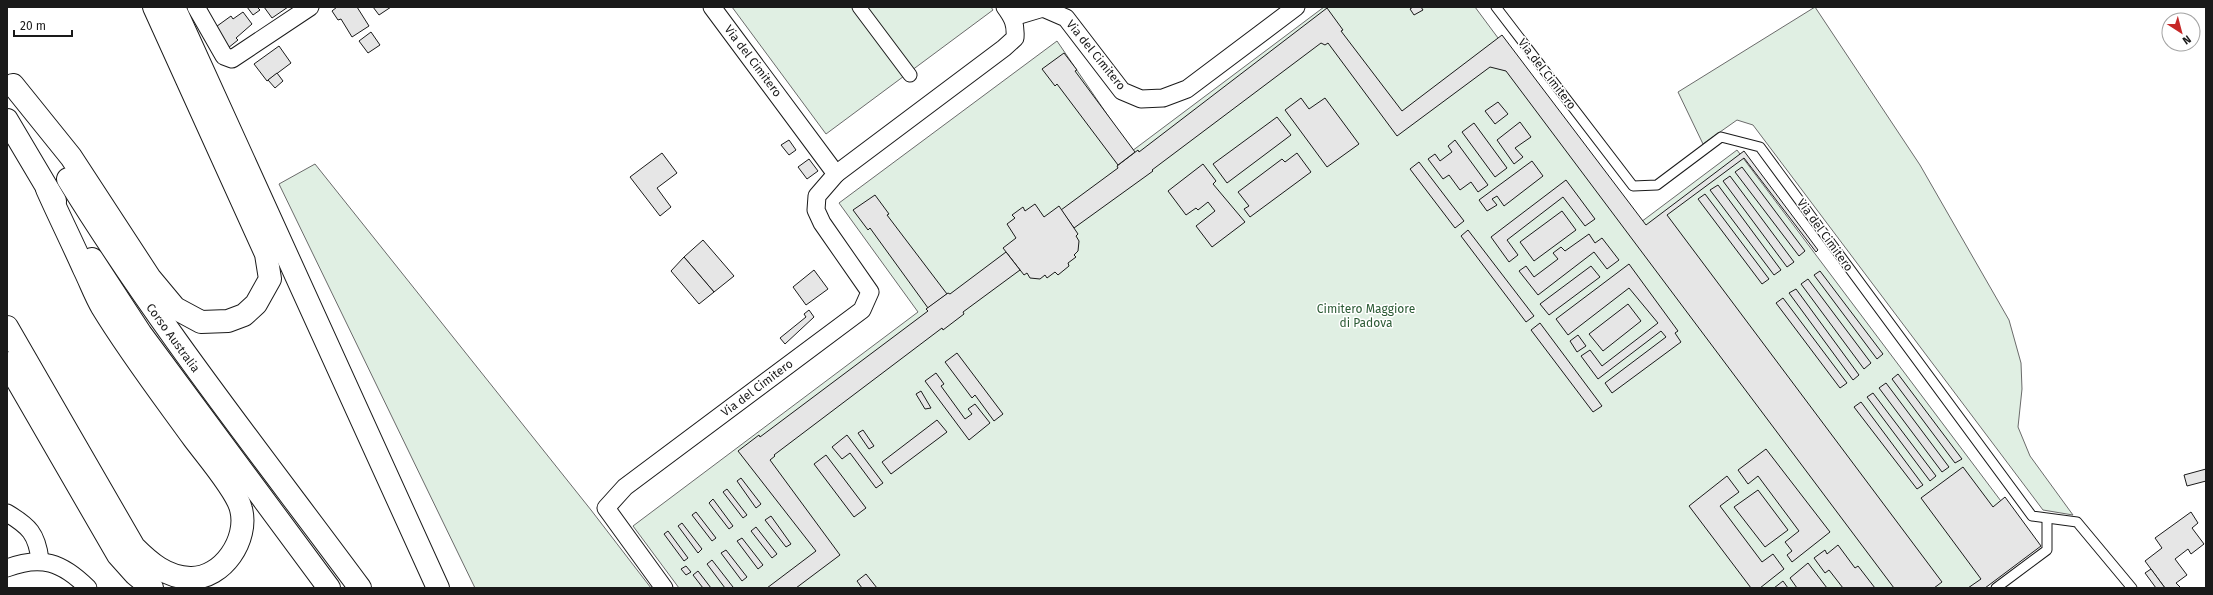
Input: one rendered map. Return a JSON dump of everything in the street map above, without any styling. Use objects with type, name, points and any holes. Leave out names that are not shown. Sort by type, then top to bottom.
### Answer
[{"type":"highway","points":[[10,80],[71,157],[150,278],[175,308],[202,322],[228,321],[244,315],[256,304],[270,279],[266,254],[154,7]]},
{"type":"highway","points":[[174,7],[438,588]]},
{"type":"highway","name":"Corso Australia","points":[[10,80],[60,167],[118,261],[173,338],[360,588]]},
{"type":"highway","name":"Corso Australia","points":[[7,120],[47,189],[141,334],[329,588]]},
{"type":"highway","points":[[7,327],[134,547],[149,561],[178,577],[195,578],[210,573],[222,564],[232,554],[238,541],[242,525],[241,508],[225,480],[161,394],[102,306],[47,189]]},
{"type":"highway","points":[[7,363],[118,554],[135,574],[152,588]]},
{"type":"street","points":[[196,7],[224,56],[232,59],[310,7]]},
{"type":"street","name":"Via del Cimitero","points":[[712,7],[836,174]]},
{"type":"street","points":[[859,7],[910,75]]},
{"type":"street","name":"Via del Cimitero","points":[[664,588],[606,508],[626,486],[862,310],[870,292],[822,223],[816,210],[817,196],[836,174],[1004,48],[1015,38],[1016,27],[1009,12],[1043,8],[1066,18],[1122,91],[1140,99],[1163,98],[1187,89],[1296,7]]},
{"type":"street","points":[[7,512],[32,532],[38,543],[40,560]]},
{"type":"street","points":[[7,568],[20,563],[40,560],[62,567],[88,588]]},
{"type":"lane","name":"Via del Cimitero","points":[[1496,7],[1633,186],[1657,185],[1721,137],[1760,147],[2032,516],[2077,522],[2132,588]]},
{"type":"lane","points":[[1996,588],[2047,550],[2047,519]]},
{"type":"green space","points":[[732,7],[991,7],[993,10],[826,134]]},
{"type":"green space","name":"Cimitero Maggiore di Padova","points":[[1324,7],[1475,7],[1637,225],[1737,150],[2034,545],[1977,588],[679,588],[633,526],[918,312],[839,203],[1057,41],[1132,151]]},
{"type":"green space","points":[[1815,7],[1920,165],[2009,320],[2021,363],[2022,389],[2018,427],[2030,456],[2073,515],[2043,510],[1753,125],[1737,120],[1703,144],[1678,92]]},
{"type":"green space","points":[[315,164],[591,510],[651,588],[475,588],[279,184]]},
{"type":"building","points":[[247,7],[257,7],[260,10],[253,15]]},
{"type":"building","points":[[264,7],[288,7],[272,18]]},
{"type":"building","points":[[337,7],[357,7],[369,26],[352,37],[341,19],[338,20],[332,11]]},
{"type":"building","points":[[373,7],[391,7],[379,15]]},
{"type":"building","points":[[1413,7],[1421,7],[1423,10],[1414,15],[1410,9]]},
{"type":"building","points":[[1327,8],[1343,30],[1341,31],[1402,111],[1502,35],[1646,225],[1744,151],[1818,250],[1816,252],[1744,158],[1667,215],[1942,582],[1934,588],[1894,588],[1506,71],[1490,67],[1397,136],[1328,43],[1325,45],[1321,43],[1152,170],[1153,171],[1074,228],[1061,210],[1118,168],[1117,166],[1138,150],[1139,152]]},
{"type":"building","points":[[243,12],[252,24],[236,38],[238,40],[228,48],[213,29],[231,16],[233,19]]},
{"type":"building","points":[[371,32],[380,45],[368,53],[359,41]]},
{"type":"building","points":[[279,46],[291,63],[267,81],[254,64]]},
{"type":"building","points":[[1064,53],[1077,70],[1075,71],[1135,152],[1118,165],[1057,84],[1055,86],[1042,69]]},
{"type":"building","points":[[277,73],[283,81],[275,88],[268,80]]},
{"type":"building","points":[[1301,98],[1309,109],[1325,98],[1359,144],[1327,167],[1285,110]]},
{"type":"building","points":[[1498,102],[1508,114],[1495,124],[1485,111]]},
{"type":"building","points":[[1277,117],[1291,135],[1227,183],[1213,164]]},
{"type":"building","points":[[1520,122],[1531,137],[1515,148],[1523,157],[1514,164],[1497,140]]},
{"type":"building","points":[[1474,123],[1507,168],[1495,177],[1462,132]]},
{"type":"building","points":[[789,140],[796,150],[789,155],[781,145]]},
{"type":"building","points":[[1455,140],[1488,185],[1478,192],[1471,182],[1460,190],[1449,175],[1443,179],[1428,159],[1435,154],[1440,161],[1452,152],[1448,146]]},
{"type":"building","points":[[662,153],[677,173],[657,188],[671,207],[660,216],[630,177]]},
{"type":"building","points":[[1297,153],[1311,172],[1250,217],[1244,209],[1249,206],[1238,192],[1282,159],[1285,162]]},
{"type":"building","points":[[809,159],[818,171],[807,179],[798,167]]},
{"type":"building","points":[[1532,161],[1543,176],[1504,206],[1497,196],[1492,199],[1497,205],[1487,211],[1479,200]]},
{"type":"building","points":[[1419,162],[1464,221],[1455,228],[1410,169]]},
{"type":"building","points":[[1203,164],[1216,181],[1213,184],[1245,222],[1212,247],[1196,226],[1215,211],[1208,202],[1198,210],[1196,208],[1186,215],[1168,191]]},
{"type":"building","points":[[1742,167],[1805,251],[1799,256],[1735,172]]},
{"type":"building","points":[[1730,176],[1794,262],[1787,267],[1723,181]]},
{"type":"building","points":[[1566,180],[1595,219],[1585,226],[1563,197],[1507,240],[1518,255],[1509,262],[1491,237]]},
{"type":"building","points":[[1718,185],[1781,270],[1774,275],[1710,190]]},
{"type":"building","points":[[1705,194],[1769,279],[1762,284],[1698,199]]},
{"type":"building","points":[[875,195],[889,214],[887,215],[947,294],[928,308],[870,228],[868,230],[853,210]]},
{"type":"building","points":[[1035,204],[1044,217],[1059,206],[1078,234],[1076,236],[1079,241],[1078,251],[1074,255],[1076,257],[1068,263],[1069,266],[1058,275],[1055,272],[1047,278],[1045,275],[1040,279],[1030,278],[1027,273],[1024,275],[1003,248],[1016,238],[1007,224],[1015,218],[1012,215],[1023,207],[1025,211]]},
{"type":"building","points":[[1562,211],[1576,230],[1534,261],[1520,242]]},
{"type":"building","points":[[1468,230],[1534,316],[1526,322],[1461,236]]},
{"type":"building","points":[[1589,234],[1595,243],[1602,238],[1619,260],[1607,269],[1594,252],[1538,295],[1519,271],[1526,266],[1534,277],[1558,259],[1553,253],[1561,247],[1565,251]]},
{"type":"building","points":[[703,240],[734,276],[714,292],[684,257]]},
{"type":"building","points":[[1006,252],[1020,270],[963,312],[964,314],[943,330],[942,328],[774,455],[775,456],[770,460],[840,555],[796,588],[767,588],[816,551],[738,451],[759,435],[760,437],[928,311],[926,309],[948,293],[950,294]]},
{"type":"building","points":[[684,257],[714,292],[699,304],[671,271]]},
{"type":"building","points":[[1629,264],[1678,331],[1675,333],[1681,342],[1612,393],[1605,383],[1666,337],[1661,331],[1598,379],[1581,356],[1590,350],[1602,366],[1658,323],[1629,288],[1568,335],[1556,319]]},
{"type":"building","points":[[1591,266],[1600,277],[1549,315],[1540,304]]},
{"type":"building","points":[[814,270],[828,289],[806,305],[793,287]]},
{"type":"building","points":[[1820,271],[1883,354],[1877,359],[1814,275]]},
{"type":"building","points":[[1808,279],[1871,363],[1864,369],[1801,284]]},
{"type":"building","points":[[1796,289],[1859,375],[1853,380],[1789,293]]},
{"type":"building","points":[[1783,298],[1847,383],[1840,388],[1776,303]]},
{"type":"building","points":[[1628,304],[1641,321],[1603,351],[1589,334]]},
{"type":"building","points":[[809,310],[814,317],[785,344],[780,338],[806,317],[804,314]]},
{"type":"building","points":[[1540,323],[1602,406],[1593,412],[1531,330]]},
{"type":"building","points":[[1578,335],[1586,346],[1577,352],[1570,341]]},
{"type":"building","points":[[957,353],[1003,414],[994,421],[975,395],[972,398],[945,362]]},
{"type":"building","points":[[936,373],[944,384],[941,386],[965,419],[972,414],[968,409],[975,404],[990,423],[969,440],[925,381]]},
{"type":"building","points":[[1898,374],[1962,459],[1955,463],[1892,379]]},
{"type":"building","points":[[1886,383],[1949,467],[1942,472],[1879,388]]},
{"type":"building","points":[[921,391],[931,408],[925,409],[916,394]]},
{"type":"building","points":[[1873,393],[1936,476],[1930,481],[1867,397]]},
{"type":"building","points":[[1861,402],[1923,485],[1917,489],[1854,407]]},
{"type":"building","points":[[937,420],[947,432],[891,474],[882,462]]},
{"type":"building","points":[[863,430],[874,446],[869,449],[858,433]]},
{"type":"building","points":[[847,435],[883,483],[876,488],[850,453],[842,459],[832,447]]},
{"type":"building","points":[[1766,449],[1830,532],[1792,562],[1787,555],[1792,551],[1785,542],[1799,531],[1758,476],[1748,484],[1738,470]]},
{"type":"building","points":[[826,455],[866,508],[854,517],[814,464]]},
{"type":"building","points":[[1963,467],[1993,507],[2005,497],[2041,546],[1985,588],[1968,588],[1981,579],[1921,498]]},
{"type":"building","points":[[2206,469],[2206,481],[2187,486],[2184,475]]},
{"type":"building","points":[[1727,476],[1739,492],[1720,506],[1762,562],[1773,554],[1784,569],[1760,588],[1751,588],[1689,506]]},
{"type":"building","points":[[741,478],[761,504],[756,508],[737,481]]},
{"type":"building","points":[[727,489],[747,515],[743,518],[723,492]]},
{"type":"building","points":[[1758,490],[1788,530],[1765,547],[1734,507]]},
{"type":"building","points":[[713,499],[733,526],[729,529],[709,503]]},
{"type":"building","points":[[696,512],[716,538],[712,541],[692,515]]},
{"type":"building","points":[[2191,512],[2198,523],[2192,528],[2204,544],[2191,554],[2188,549],[2175,559],[2187,575],[2176,583],[2181,588],[2165,588],[2145,561],[2162,548],[2155,538]]},
{"type":"building","points":[[771,516],[791,544],[786,547],[765,520]]},
{"type":"building","points":[[682,523],[702,549],[698,553],[678,526]]},
{"type":"building","points":[[756,527],[777,554],[772,558],[751,531]]},
{"type":"building","points":[[668,531],[688,558],[684,561],[664,534]]},
{"type":"building","points":[[742,538],[763,565],[758,569],[737,541]]},
{"type":"building","points":[[1838,545],[1855,568],[1858,566],[1875,588],[1843,588],[1829,570],[1825,573],[1814,558],[1825,550],[1827,554]]},
{"type":"building","points":[[726,550],[747,577],[742,581],[721,553]]},
{"type":"building","points":[[712,560],[733,587],[732,588],[725,588],[707,564]]},
{"type":"building","points":[[1808,563],[1827,588],[1797,588],[1790,578]]},
{"type":"building","points":[[686,566],[691,572],[686,575],[681,569]]},
{"type":"building","points":[[2151,569],[2165,588],[2156,588],[2145,573]]},
{"type":"building","points":[[698,571],[711,588],[703,588],[693,575]]},
{"type":"building","points":[[866,574],[877,588],[862,588],[857,581]]},
{"type":"building","points":[[1783,581],[1788,588],[1774,588]]}]
